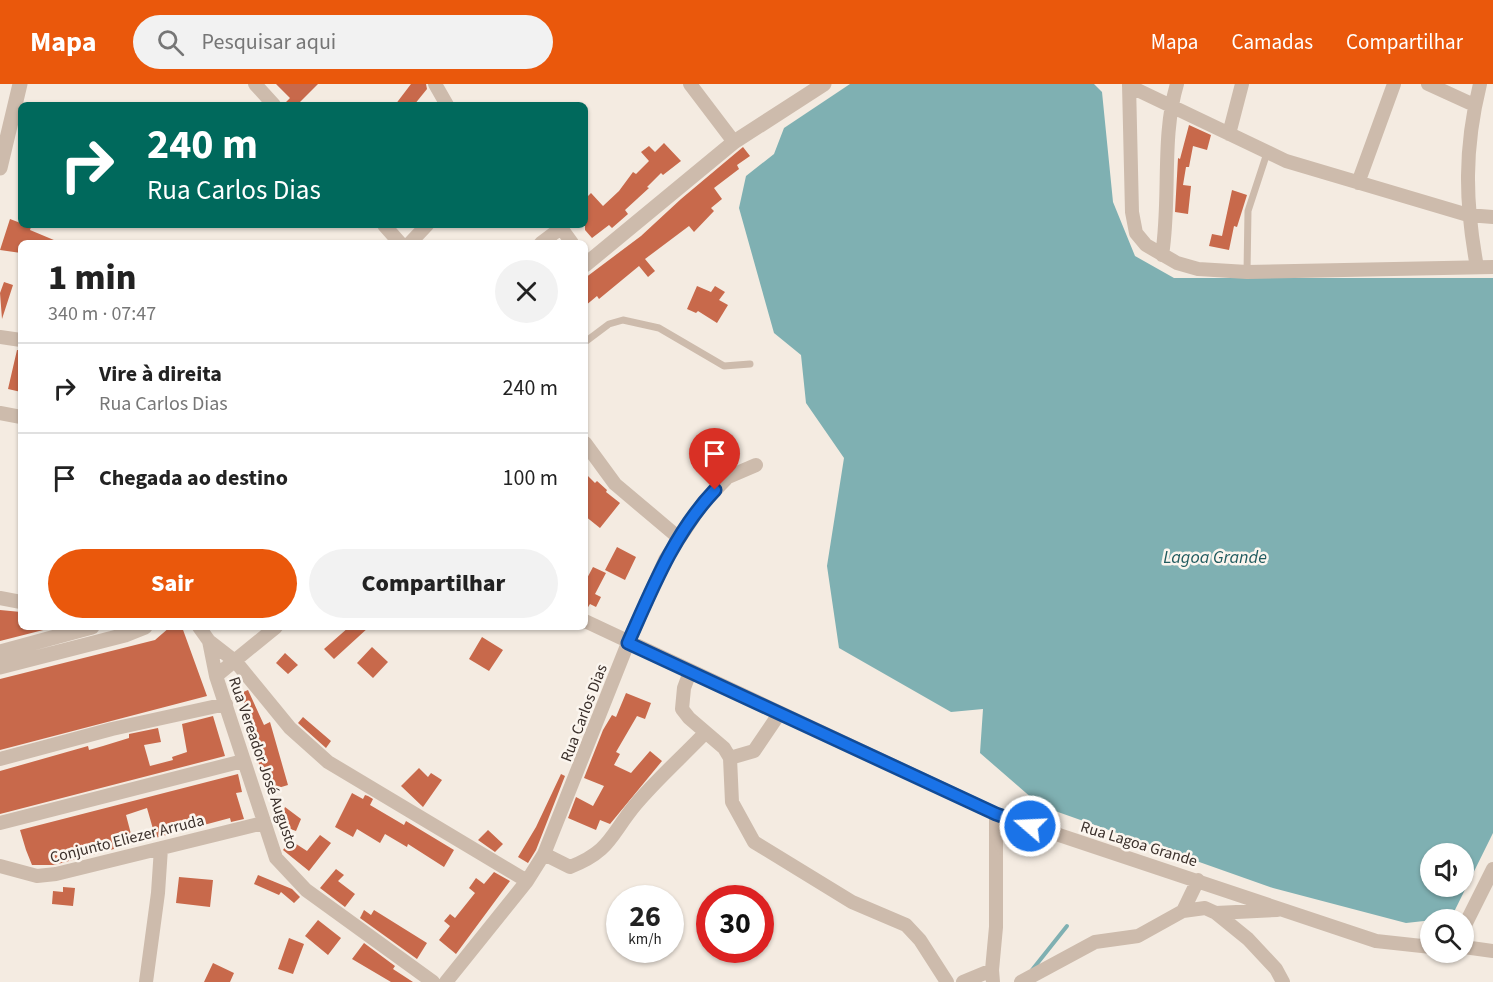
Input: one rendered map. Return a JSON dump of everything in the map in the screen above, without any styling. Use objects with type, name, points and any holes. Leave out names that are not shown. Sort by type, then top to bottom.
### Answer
[{"type":"street","points":[[0,168],[20,84]]},
{"type":"street","points":[[255,84],[271,102]]},
{"type":"street","points":[[435,84],[445,102]]},
{"type":"street","points":[[690,84],[734,142]]},
{"type":"street","points":[[588,259],[734,142],[824,84]]},
{"type":"street","points":[[1162,255],[1166,230],[1170,107],[1177,84]]},
{"type":"street","points":[[1229,134],[1242,84]]},
{"type":"street","points":[[1358,183],[1394,84]]},
{"type":"street","points":[[1428,84],[1474,105]]},
{"type":"street","points":[[1478,267],[1468,215],[1468,154],[1474,105],[1480,84]]},
{"type":"street","points":[[1129,85],[1267,153],[1358,183],[1468,215],[1493,217]]},
{"type":"street","points":[[1129,85],[1134,225],[1136,233],[1146,245],[1162,255],[1187,266],[1246,272],[1493,267]]},
{"type":"street","points":[[387,228],[397,240]]},
{"type":"street","points":[[413,240],[424,228]]},
{"type":"street","points":[[544,240],[558,228]]},
{"type":"street","points":[[0,337],[18,340]]},
{"type":"street","points":[[0,413],[18,416]]},
{"type":"street","points":[[588,447],[615,484],[679,538]]},
{"type":"street","name":"Rua Carlos Dias","points":[[446,982],[527,881],[544,854],[628,643],[665,560],[703,503],[728,477],[756,465]]},
{"type":"street","points":[[0,598],[18,601]]},
{"type":"street","name":"Rua Lagoa Grande","points":[[588,623],[996,814],[1376,941],[1420,946]]},
{"type":"street","points":[[0,652],[81,630]]},
{"type":"street","points":[[0,667],[138,630]]},
{"type":"street","name":"Rua Vereador José Augusto","points":[[202,630],[209,641],[216,676],[276,858],[306,890],[433,982]]},
{"type":"street","points":[[216,676],[273,630]]},
{"type":"street","points":[[209,641],[236,662],[290,728],[328,762],[527,881]]},
{"type":"street","points":[[690,672],[684,688],[682,709],[705,733],[724,748],[730,758],[732,802],[754,842],[852,902],[906,925],[920,940],[947,982]]},
{"type":"street","points":[[0,759],[112,729],[226,704]]},
{"type":"street","points":[[730,758],[754,751],[779,714]]},
{"type":"street","points":[[544,854],[570,867],[593,858],[612,838],[635,804],[705,733]]},
{"type":"street","points":[[0,823],[243,761]]},
{"type":"street","points":[[963,982],[993,976],[996,927],[996,814]]},
{"type":"street","name":"Conjunto Eliezer Arruda","points":[[0,866],[37,876],[263,823]]},
{"type":"street","points":[[147,982],[161,848]]},
{"type":"street","points":[[1474,909],[1492,876]]},
{"type":"street","points":[[1183,911],[1198,880]]},
{"type":"street","points":[[1021,982],[1080,948],[1104,939],[1138,936],[1183,911],[1205,908],[1216,913],[1248,939],[1275,969],[1283,982]]},
{"type":"street","points":[[1216,913],[1285,910]]},
{"type":"street","points":[[1474,948],[1493,951]]},
{"type":"lane","points":[[1246,272],[1248,211],[1267,153]]},
{"type":"lane","points":[[588,340],[609,324],[622,320],[639,322],[680,338],[724,366],[750,364]]},
{"type":"water","name":"Lagoa Grande","points":[[850,84],[1094,84],[1102,92],[1113,202],[1135,256],[1174,278],[1493,278],[1493,833],[1474,871],[1474,843],[1420,843],[1420,897],[1461,897],[1455,909],[1420,909],[1420,921],[1406,923],[1273,888],[1041,806],[980,753],[983,709],[951,712],[839,648],[827,566],[844,458],[806,403],[801,355],[774,333],[739,208],[746,176],[774,154],[784,128]]},
{"type":"building","points":[[276,84],[318,84],[300,102],[286,102],[290,98]]},
{"type":"building","points":[[411,84],[426,84],[427,89],[416,102],[397,102]]},
{"type":"building","points":[[1189,125],[1211,135],[1207,150],[1193,146],[1189,167],[1186,167],[1183,185],[1191,186],[1188,214],[1175,212],[1178,158],[1180,159]]},
{"type":"building","points":[[664,143],[681,161],[663,175],[661,173],[647,187],[649,188],[625,210],[628,214],[612,228],[609,225],[592,238],[585,230],[588,228],[588,196],[591,193],[603,206],[619,191],[633,172],[636,174],[649,161],[641,152],[649,146],[655,152]]},
{"type":"building","points":[[743,147],[750,156],[737,165],[739,169],[714,188],[722,199],[711,208],[714,211],[694,232],[689,226],[645,259],[655,271],[648,277],[639,266],[599,299],[597,296],[588,304],[588,276],[641,236]]},
{"type":"building","points":[[1232,190],[1247,195],[1237,227],[1234,226],[1229,250],[1209,246],[1212,234],[1222,236]]},
{"type":"building","points":[[10,219],[18,222],[18,228],[31,228],[30,230],[54,240],[18,240],[18,253],[0,250]]},
{"type":"building","points":[[4,282],[13,285],[2,319],[0,293]]},
{"type":"building","points":[[697,286],[711,292],[715,286],[725,292],[719,300],[728,305],[717,323],[698,311],[696,313],[687,309]]},
{"type":"building","points":[[17,350],[18,350],[18,391],[8,389]]},
{"type":"building","points":[[588,476],[595,483],[597,481],[620,503],[600,528],[588,518]]},
{"type":"building","points":[[617,547],[636,557],[625,580],[605,570]]},
{"type":"building","points":[[593,567],[606,573],[595,594],[601,597],[596,607],[590,604],[588,607],[588,576]]},
{"type":"building","points":[[0,610],[18,612],[18,630],[43,630],[0,641]]},
{"type":"building","points":[[167,630],[183,630],[207,696],[0,750],[0,679],[155,640]]},
{"type":"building","points":[[346,630],[366,630],[334,659],[324,649]]},
{"type":"building","points":[[482,637],[503,650],[489,671],[469,659]]},
{"type":"building","points":[[372,647],[388,662],[373,678],[357,663]]},
{"type":"building","points":[[285,653],[298,665],[288,674],[276,663]]},
{"type":"building","points":[[248,690],[264,725],[270,722],[288,785],[268,791],[240,707],[245,706],[241,693]]},
{"type":"building","points":[[626,693],[651,703],[645,719],[637,716],[616,752],[620,754],[614,765],[631,773],[650,751],[662,761],[610,824],[600,820],[596,830],[568,818],[576,797],[593,806],[604,786],[584,778],[603,730],[612,715],[616,717]]},
{"type":"building","points":[[213,716],[225,756],[0,814],[0,771],[88,746],[89,750],[129,738],[129,734],[158,728],[161,742],[144,745],[150,766],[173,760],[172,757],[187,752],[182,724]]},
{"type":"building","points":[[303,717],[331,741],[326,748],[298,723]]},
{"type":"building","points":[[419,768],[428,777],[431,773],[442,780],[423,807],[401,786]]},
{"type":"building","points":[[238,774],[242,792],[236,793],[244,819],[231,822],[230,818],[54,865],[32,865],[20,830]],"holes":[[[147,808],[153,829],[131,834],[126,815]]]},
{"type":"building","points":[[561,774],[565,776],[536,850],[528,863],[518,857],[536,827]]},
{"type":"building","points":[[352,793],[363,799],[365,795],[368,796],[373,799],[370,805],[404,825],[406,821],[454,850],[444,867],[408,844],[407,847],[385,834],[380,843],[357,829],[353,837],[335,827]]},
{"type":"building","points":[[285,807],[301,819],[296,831],[279,825]]},
{"type":"building","points":[[488,830],[503,844],[495,852],[478,840]]},
{"type":"building","points":[[320,835],[331,843],[309,871],[283,850],[290,840],[307,851]]},
{"type":"building","points":[[336,869],[344,875],[338,881],[355,894],[345,907],[320,888]]},
{"type":"building","points":[[494,872],[510,881],[456,954],[439,940],[450,926],[444,921],[450,914],[455,918],[475,893],[469,888],[476,878],[484,884]]},
{"type":"building","points":[[258,875],[292,889],[300,897],[294,903],[281,892],[279,895],[254,884]]},
{"type":"building","points":[[179,877],[213,880],[210,907],[176,903]]},
{"type":"building","points":[[63,887],[75,888],[73,906],[52,904],[53,891],[63,892]]},
{"type":"building","points":[[364,910],[371,915],[374,910],[427,943],[417,959],[360,918]]},
{"type":"building","points":[[318,920],[341,938],[328,955],[305,936]]},
{"type":"building","points":[[289,938],[304,944],[293,974],[278,969]]},
{"type":"building","points":[[364,943],[395,966],[393,969],[413,982],[391,982],[352,959]]},
{"type":"building","points":[[213,963],[234,973],[230,982],[204,982]]},
{"type":"waterway","points":[[1032,970],[1067,926]]},
{"type":"route","points":[[715,490],[703,503],[665,560],[628,643],[925,782],[996,814],[1030,826]]}]
